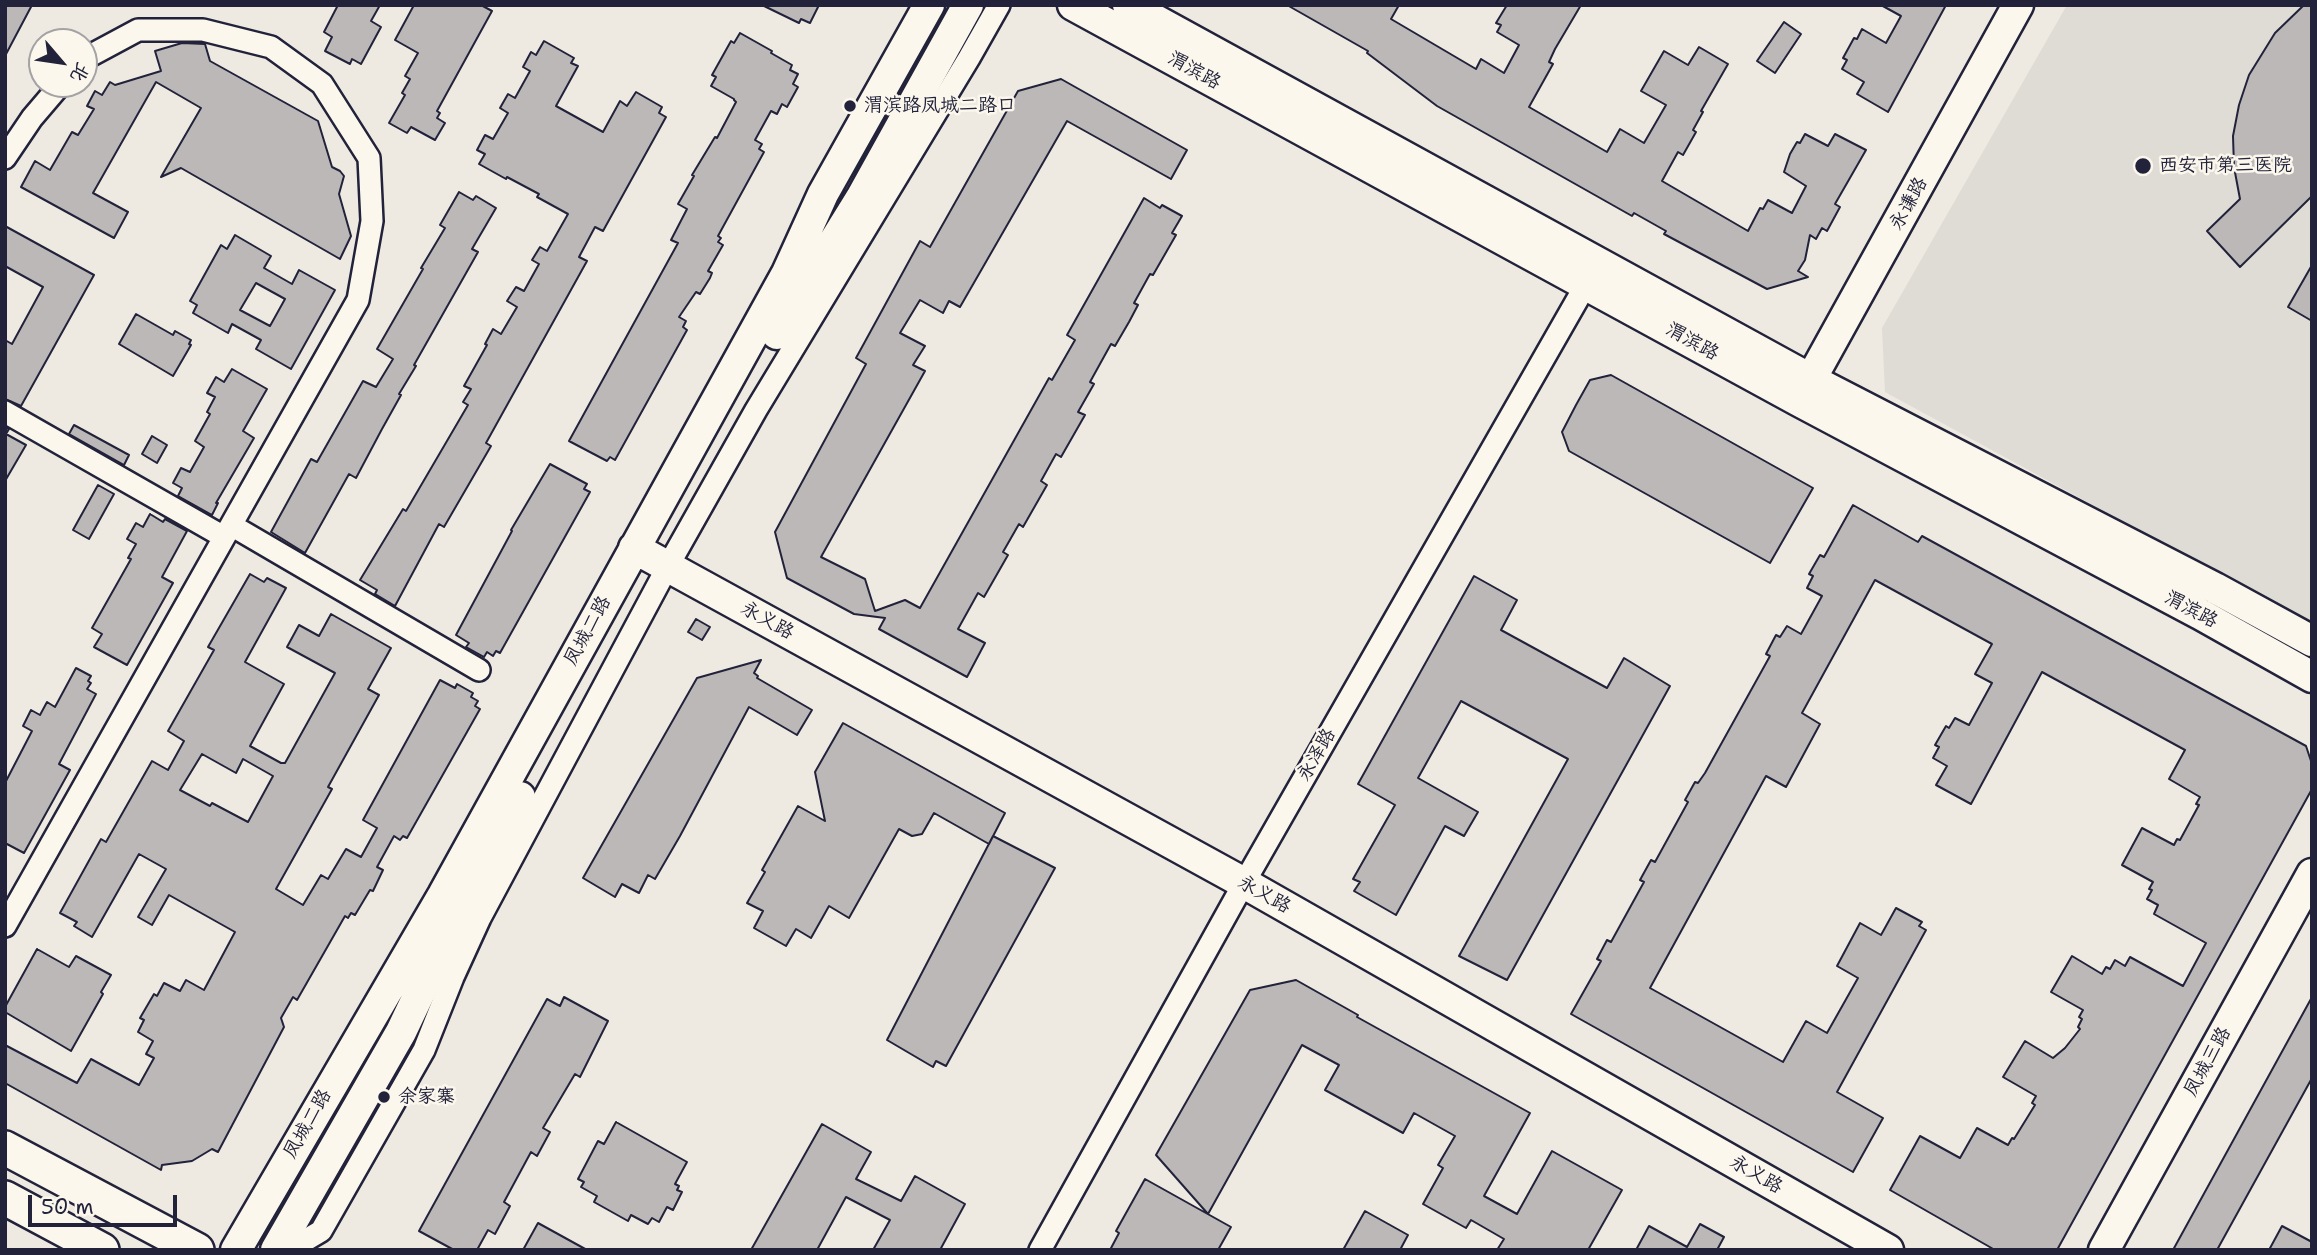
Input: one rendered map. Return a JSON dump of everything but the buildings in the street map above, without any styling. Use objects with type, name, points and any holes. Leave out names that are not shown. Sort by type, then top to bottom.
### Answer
[{"type":"main road","points":[[5,1148],[197,1250]]},
{"type":"main road","points":[[5,1198],[102,1250]]},
{"type":"street","name":"凤城二路","points":[[236,1250],[443,895],[651,557],[823,194],[929,5]]},
{"type":"street","name":"凤城二路","points":[[276,1250],[401,1032],[461,906],[651,557],[793,306],[861,198],[968,5]]},
{"type":"street","points":[[289,1250],[321,1231],[424,1050],[480,918],[651,557],[756,410],[999,5]]},
{"type":"street","name":"渭滨路","points":[[1073,5],[1592,274]]},
{"type":"street","name":"渭滨路","points":[[1128,5],[1592,274],[2312,677]]},
{"type":"street","name":"永谦路","points":[[1805,391],[2018,5]]},
{"type":"street","points":[[5,926],[358,300],[372,221],[369,158],[321,85],[271,47],[203,30],[138,30],[98,51]]},
{"type":"street","points":[[5,158],[49,98]]},
{"type":"street","name":"永泽路","points":[[1040,1250],[1244,883],[1592,274]]},
{"type":"street","name":"渭滨路","points":[[1805,391],[2215,587],[2312,641]]},
{"type":"street","points":[[5,412],[479,670]]},
{"type":"street","name":"永义路","points":[[651,557],[1244,883],[1888,1250]]},
{"type":"street","name":"凤城三路","points":[[2104,1250],[2312,874]]},
{"type":"shaded area","name":"西安市第三医院","points":[[2067,5],[2312,5],[2312,624],[1885,392],[1882,328]]},
{"type":"place","name":"渭滨路凤城二路口","points":[[850,106]]},
{"type":"place","name":"西安市第三医院","points":[[2143,166]]},
{"type":"place","name":"余家寨","points":[[384,1097]]}]
